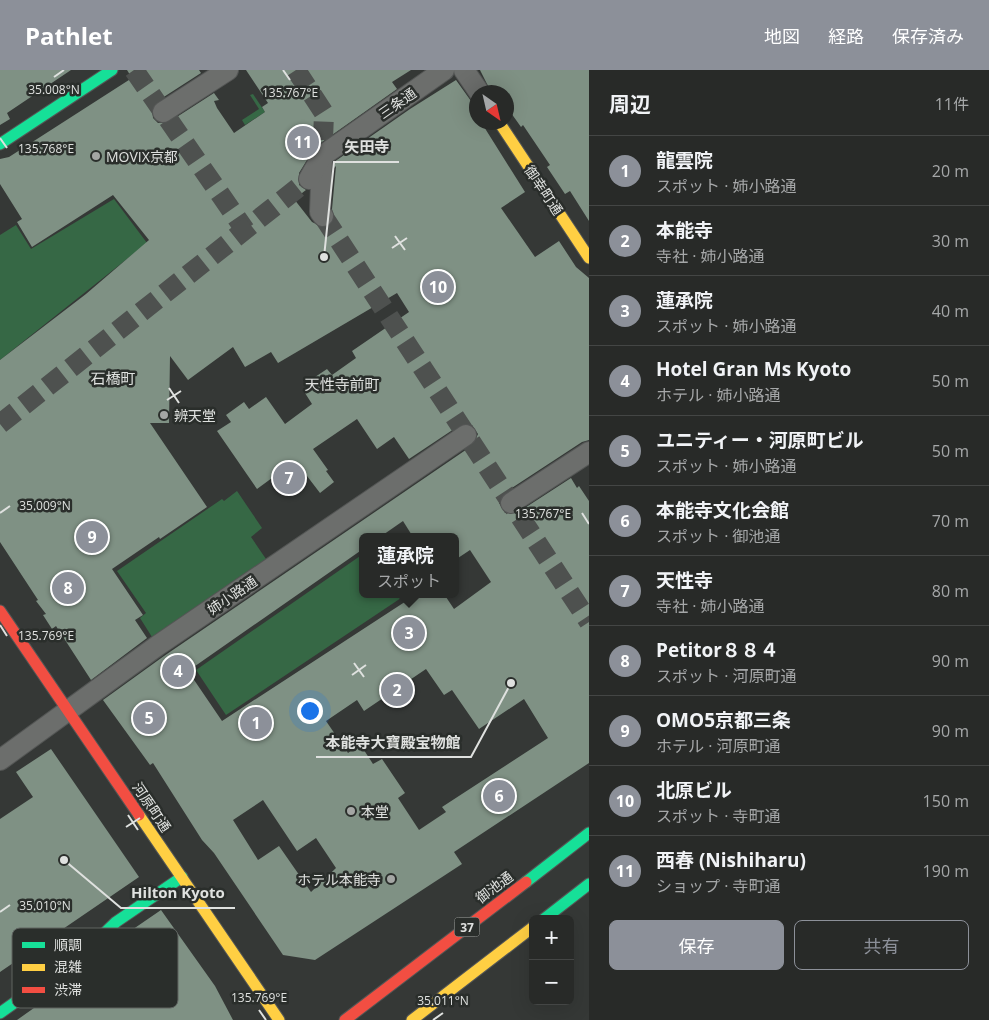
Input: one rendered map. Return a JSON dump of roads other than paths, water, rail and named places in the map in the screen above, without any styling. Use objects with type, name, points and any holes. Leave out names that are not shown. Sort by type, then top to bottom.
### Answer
[{"type":"main road","points":[[0,144],[112,70]]},
{"type":"main road","name":"御幸町通","points":[[504,130],[589,258]]},
{"type":"main road","name":"河原町通","points":[[4,625],[68,711],[279,1020]]},
{"type":"main road","name":"御池通","points":[[346,1020],[589,833]]},
{"type":"main road","points":[[110,928],[182,877]]},
{"type":"main road","points":[[549,915],[589,884]]},
{"type":"main road","points":[[412,1020],[529,930]]},
{"type":"main road","points":[[0,1013],[12,1004]]},
{"type":"street","points":[[163,112],[228,70]]},
{"type":"street","name":"三条通","points":[[309,179],[322,148],[444,70]]},
{"type":"street","points":[[464,70],[474,85]]},
{"type":"street","points":[[322,148],[320,212],[323,216]]},
{"type":"street","name":"姉小路通","points":[[0,760],[157,646],[466,435]]},
{"type":"street","points":[[511,503],[589,452]]},
{"type":"tunnel","points":[[134,70],[245,230]]},
{"type":"tunnel","points":[[296,70],[324,113],[323,140]]},
{"type":"tunnel","points":[[0,424],[309,179]]},
{"type":"tunnel","points":[[323,216],[589,622]]},
{"type":"place","name":"西春 (Nishiharu)","points":[[303,142]]},
{"type":"place","name":"MOVIX京都","points":[[96,156]]},
{"type":"place","name":"矢田寺","points":[[324,257]]},
{"type":"place","name":"北原ビル","points":[[438,287]]},
{"type":"place","name":"辨天堂","points":[[164,415]]},
{"type":"place","name":"天性寺","points":[[289,478]]},
{"type":"place","name":"OMO5京都三条","points":[[92,537]]},
{"type":"place","name":"Petitor８８４","points":[[68,588]]},
{"type":"place","name":"蓮承院","points":[[409,633]]},
{"type":"place","name":"Hotel Gran Ms Kyoto","points":[[178,671]]},
{"type":"place","name":"本能寺大寶殿宝物館","points":[[511,683]]},
{"type":"place","name":"本能寺","points":[[397,690]]},
{"type":"place","name":"ユニティー・河原町ビル","points":[[149,718]]},
{"type":"place","name":"龍雲院","points":[[256,723]]},
{"type":"place","name":"本能寺文化会館","points":[[499,796]]},
{"type":"place","name":"本堂","points":[[351,811]]},
{"type":"place","name":"Hilton Kyoto","points":[[64,860]]},
{"type":"place","name":"ホテル本能寺","points":[[391,879]]},
{"type":"district","name":"石橋町","points":[[113,378]]},
{"type":"district","name":"天性寺前町","points":[[342,384]]}]
